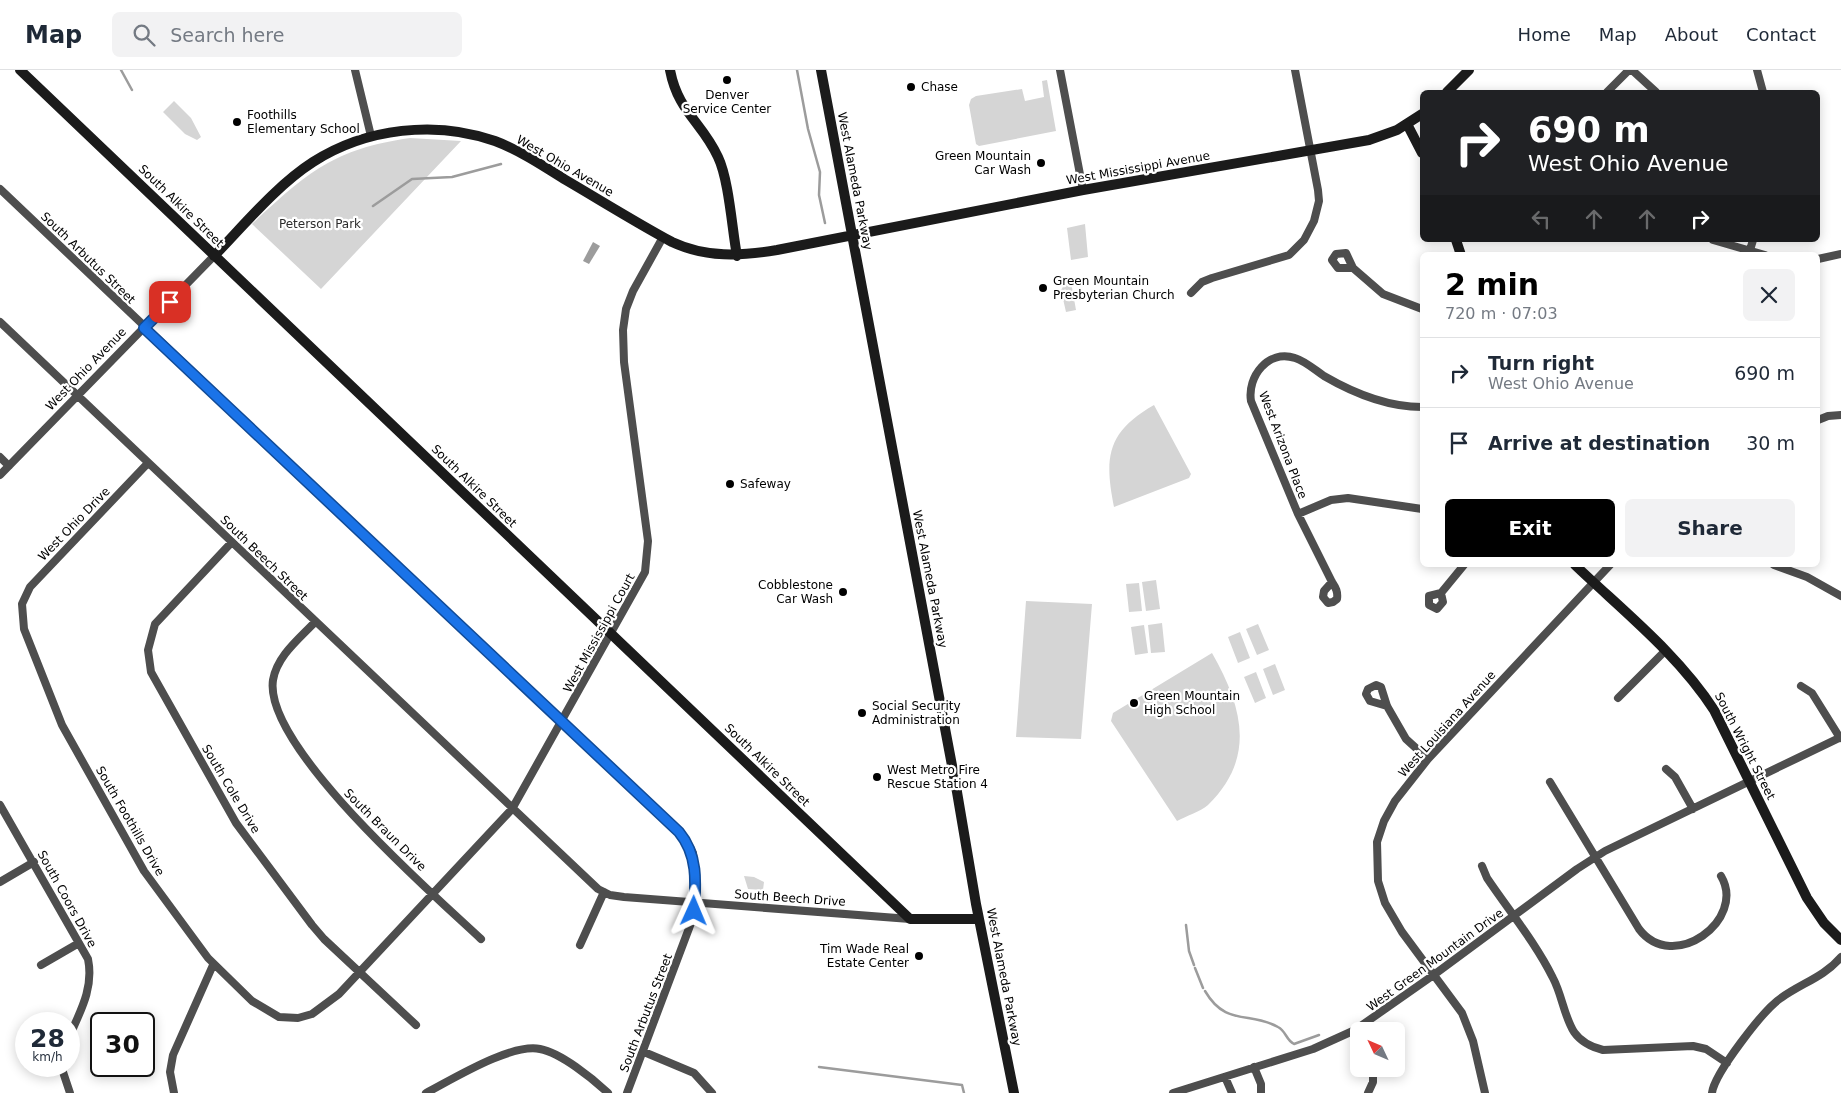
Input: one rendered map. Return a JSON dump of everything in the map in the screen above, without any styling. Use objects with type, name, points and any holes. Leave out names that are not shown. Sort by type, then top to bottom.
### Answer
[{"type":"street","name":"South Alkire Street","points":[[20,70],[910,920]]},
{"type":"street","points":[[355,70],[371,136]]},
{"type":"street","points":[[670,70],[680,102],[709,142],[720,162],[737,256]]},
{"type":"street","name":"West Alameda Parkway","points":[[821,70],[979,919],[1014,1093]]},
{"type":"street","points":[[1060,70],[1083,190]]},
{"type":"street","points":[[1191,293],[1202,282],[1212,278],[1289,255],[1304,240],[1314,221],[1319,201],[1316,173],[1295,70]]},
{"type":"street","points":[[1449,90],[1469,70]]},
{"type":"street","points":[[1609,90],[1630,70],[1654,90]]},
{"type":"street","points":[[1757,70],[1762,90]]},
{"type":"street","name":"West Mississippi Avenue","points":[[853,234],[1083,190],[1369,140],[1406,124],[1420,115]]},
{"type":"street","points":[[1406,124],[1420,150]]},
{"type":"street","name":"West Ohio Avenue","points":[[0,475],[214,256],[304,168],[339,148],[371,136],[401,131],[430,130],[461,133],[494,141],[526,156],[663,238],[697,251],[737,256],[777,250],[853,234]]},
{"type":"street","name":"South Arbutus Street","points":[[0,189],[144,328],[686,840],[694,860],[694,904],[689,930],[627,1093]]},
{"type":"street","name":"West Mississippi Court","points":[[213,965],[260,1008],[284,1018],[305,1017],[320,1010],[360,972],[512,810],[642,580],[648,557],[624,362],[624,320],[632,291],[663,238]]},
{"type":"street","points":[[1720,242],[1756,252]]},
{"type":"street","points":[[1750,250],[1752,242]]},
{"type":"street","points":[[1820,259],[1841,254]]},
{"type":"street","points":[[1354,268],[1383,294],[1420,308]]},
{"type":"street","name":"South Beech Street","points":[[0,322],[512,810]]},
{"type":"street","name":"West Arizona Place","points":[[1332,582],[1298,514],[1251,401],[1252,381],[1261,368],[1271,360],[1294,357],[1324,376],[1364,396],[1397,406],[1420,407]]},
{"type":"street","points":[[1820,419],[1841,414]]},
{"type":"street","points":[[0,457],[9,466]]},
{"type":"street","name":"West Ohio Drive","points":[[22,604],[30,587],[40,575],[148,463]]},
{"type":"street","points":[[1298,514],[1331,500],[1348,498],[1420,509]]},
{"type":"street","name":"South Cole Drive","points":[[231,542],[155,624],[149,642],[149,666],[236,822],[316,929],[416,1025]]},
{"type":"street","points":[[1441,593],[1462,567]]},
{"type":"street","name":"South Wright Street","points":[[1577,567],[1665,651],[1704,695],[1750,781],[1807,898],[1824,923],[1841,940]]},
{"type":"street","name":"West Louisiana Avenue","points":[[1486,1093],[1466,1021],[1453,998],[1402,932],[1385,903],[1378,881],[1376,863],[1377,842],[1384,821],[1395,801],[1428,759],[1608,567]]},
{"type":"street","points":[[1780,567],[1807,577],[1841,596]]},
{"type":"street","name":"South Foothills Drive","points":[[22,604],[26,636],[62,725],[144,871],[213,965]]},
{"type":"street","name":"South Braun Drive","points":[[315,622],[283,656],[277,667],[272,686],[277,711],[295,742],[345,808],[480,940]]},
{"type":"street","points":[[1618,698],[1665,651]]},
{"type":"street","points":[[1801,686],[1812,693],[1841,738]]},
{"type":"street","points":[[1387,706],[1406,739],[1428,759]]},
{"type":"street","name":"West Green Mountain Drive","points":[[1373,1022],[1594,857],[1841,738]]},
{"type":"street","points":[[1666,769],[1675,777],[1693,809]]},
{"type":"street","points":[[1550,782],[1594,857],[1643,934],[1654,943],[1668,947],[1683,946],[1695,940],[1721,917],[1727,899],[1726,887],[1721,876]]},
{"type":"street","name":"South Coors Drive","points":[[0,805],[34,862],[79,943],[89,965],[89,985],[80,1012]]},
{"type":"street","name":"South Beech Drive","points":[[512,810],[587,880],[604,892],[624,897],[910,920],[979,919]]},
{"type":"street","points":[[0,882],[34,862]]},
{"type":"street","points":[[1482,866],[1487,878],[1539,952],[1554,979],[1571,1027],[1586,1044],[1603,1050],[1693,1046],[1706,1049],[1727,1063]]},
{"type":"street","points":[[580,945],[604,892]]},
{"type":"street","points":[[41,965],[79,943]]},
{"type":"street","points":[[1712,1093],[1717,1078],[1727,1063],[1772,1004],[1822,975],[1841,957]]},
{"type":"street","points":[[174,1093],[170,1072],[173,1055],[213,965]]},
{"type":"street","name":"West Green Mountain Drive","points":[[1173,1093],[1350,1036]]},
{"type":"street","points":[[426,1093],[512,1051],[533,1048],[548,1051],[558,1056],[608,1093]]},
{"type":"street","points":[[644,1052],[694,1073],[712,1093]]},
{"type":"street","points":[[1254,1067],[1261,1084],[1261,1093]]},
{"type":"street","points":[[65,1077],[70,1093]]},
{"type":"street","points":[[1225,1077],[1232,1093]]},
{"type":"street","points":[[1368,1093],[1372,1078]]},
{"type":"street","points":[[1372,1084],[1381,1088]]},
{"type":"green space","points":[[1047,80],[1056,131],[979,146],[976,144],[969,105],[971,99],[976,96],[1022,89],[1025,101],[1044,97],[1042,81]]},
{"type":"green space","points":[[174,101],[191,118],[201,137],[197,140],[185,134],[163,112]]},
{"type":"green space","name":"Peterson Park","points":[[410,138],[461,141],[321,289],[252,224],[306,177],[323,166],[361,149]]},
{"type":"green space","points":[[1085,224],[1088,257],[1071,260],[1067,228]]},
{"type":"green space","points":[[1066,282],[1071,282],[1076,310],[1066,312],[1061,290]]},
{"type":"green space","points":[[1154,405],[1191,474],[1189,478],[1114,507],[1109,474],[1113,447],[1118,436],[1127,425]]},
{"type":"green space","points":[[1156,580],[1160,609],[1146,611],[1142,582]]},
{"type":"green space","points":[[1139,583],[1142,611],[1129,612],[1126,584]]},
{"type":"green space","points":[[1026,601],[1092,604],[1081,739],[1016,737]]},
{"type":"green space","points":[[1162,623],[1165,652],[1151,653],[1148,625]]},
{"type":"green space","points":[[1258,624],[1269,650],[1257,655],[1246,629]]},
{"type":"green space","points":[[1144,625],[1148,653],[1135,655],[1131,627]]},
{"type":"green space","points":[[1240,632],[1250,658],[1238,663],[1228,637]]},
{"type":"green space","points":[[1212,653],[1231,692],[1237,712],[1240,731],[1239,750],[1234,768],[1223,787],[1208,805],[1177,821],[1111,721],[1113,713]]},
{"type":"green space","points":[[1275,664],[1285,690],[1273,695],[1263,669]]},
{"type":"green space","points":[[1256,672],[1266,698],[1255,703],[1244,677]]},
{"type":"green space","points":[[744,876],[754,877],[764,882],[763,890],[748,889]]},
{"type":"shaded area","points":[[593,242],[600,246],[589,264],[583,261]]},
{"type":"waterway","points":[[121,70],[132,90]]},
{"type":"waterway","points":[[797,70],[808,129],[820,172],[819,195],[825,223]]},
{"type":"waterway","points":[[373,206],[412,179],[452,177],[501,164]]},
{"type":"waterway","points":[[1186,925],[1189,951],[1194,965]]},
{"type":"waterway","points":[[1195,968],[1203,988]]},
{"type":"waterway","points":[[1205,991],[1221,1010],[1230,1014],[1268,1022],[1283,1031],[1294,1044],[1319,1035]]},
{"type":"waterway","points":[[819,1067],[962,1085],[964,1093]]},
{"type":"place","name":"Denver Service Center","points":[[727,80]]},
{"type":"place","name":"Chase","points":[[911,87]]},
{"type":"place","name":"Foothills Elementary School","points":[[237,122]]},
{"type":"place","name":"Green Mountain Car Wash","points":[[1041,163]]},
{"type":"place","name":"Green Mountain Presbyterian Church","points":[[1043,288]]},
{"type":"place","name":"Safeway","points":[[730,484]]},
{"type":"place","name":"Cobblestone Car Wash","points":[[843,592]]},
{"type":"place","name":"Green Mountain High School","points":[[1134,703]]},
{"type":"place","name":"Social Security Administration","points":[[862,713]]},
{"type":"place","name":"West Metro Fire Rescue Station 4","points":[[877,777]]},
{"type":"place","name":"Tim Wade Real Estate Center","points":[[919,956]]},
{"type":"route","points":[[170,302],[144,328],[686,840],[693,853],[695,868],[694,911]]}]
